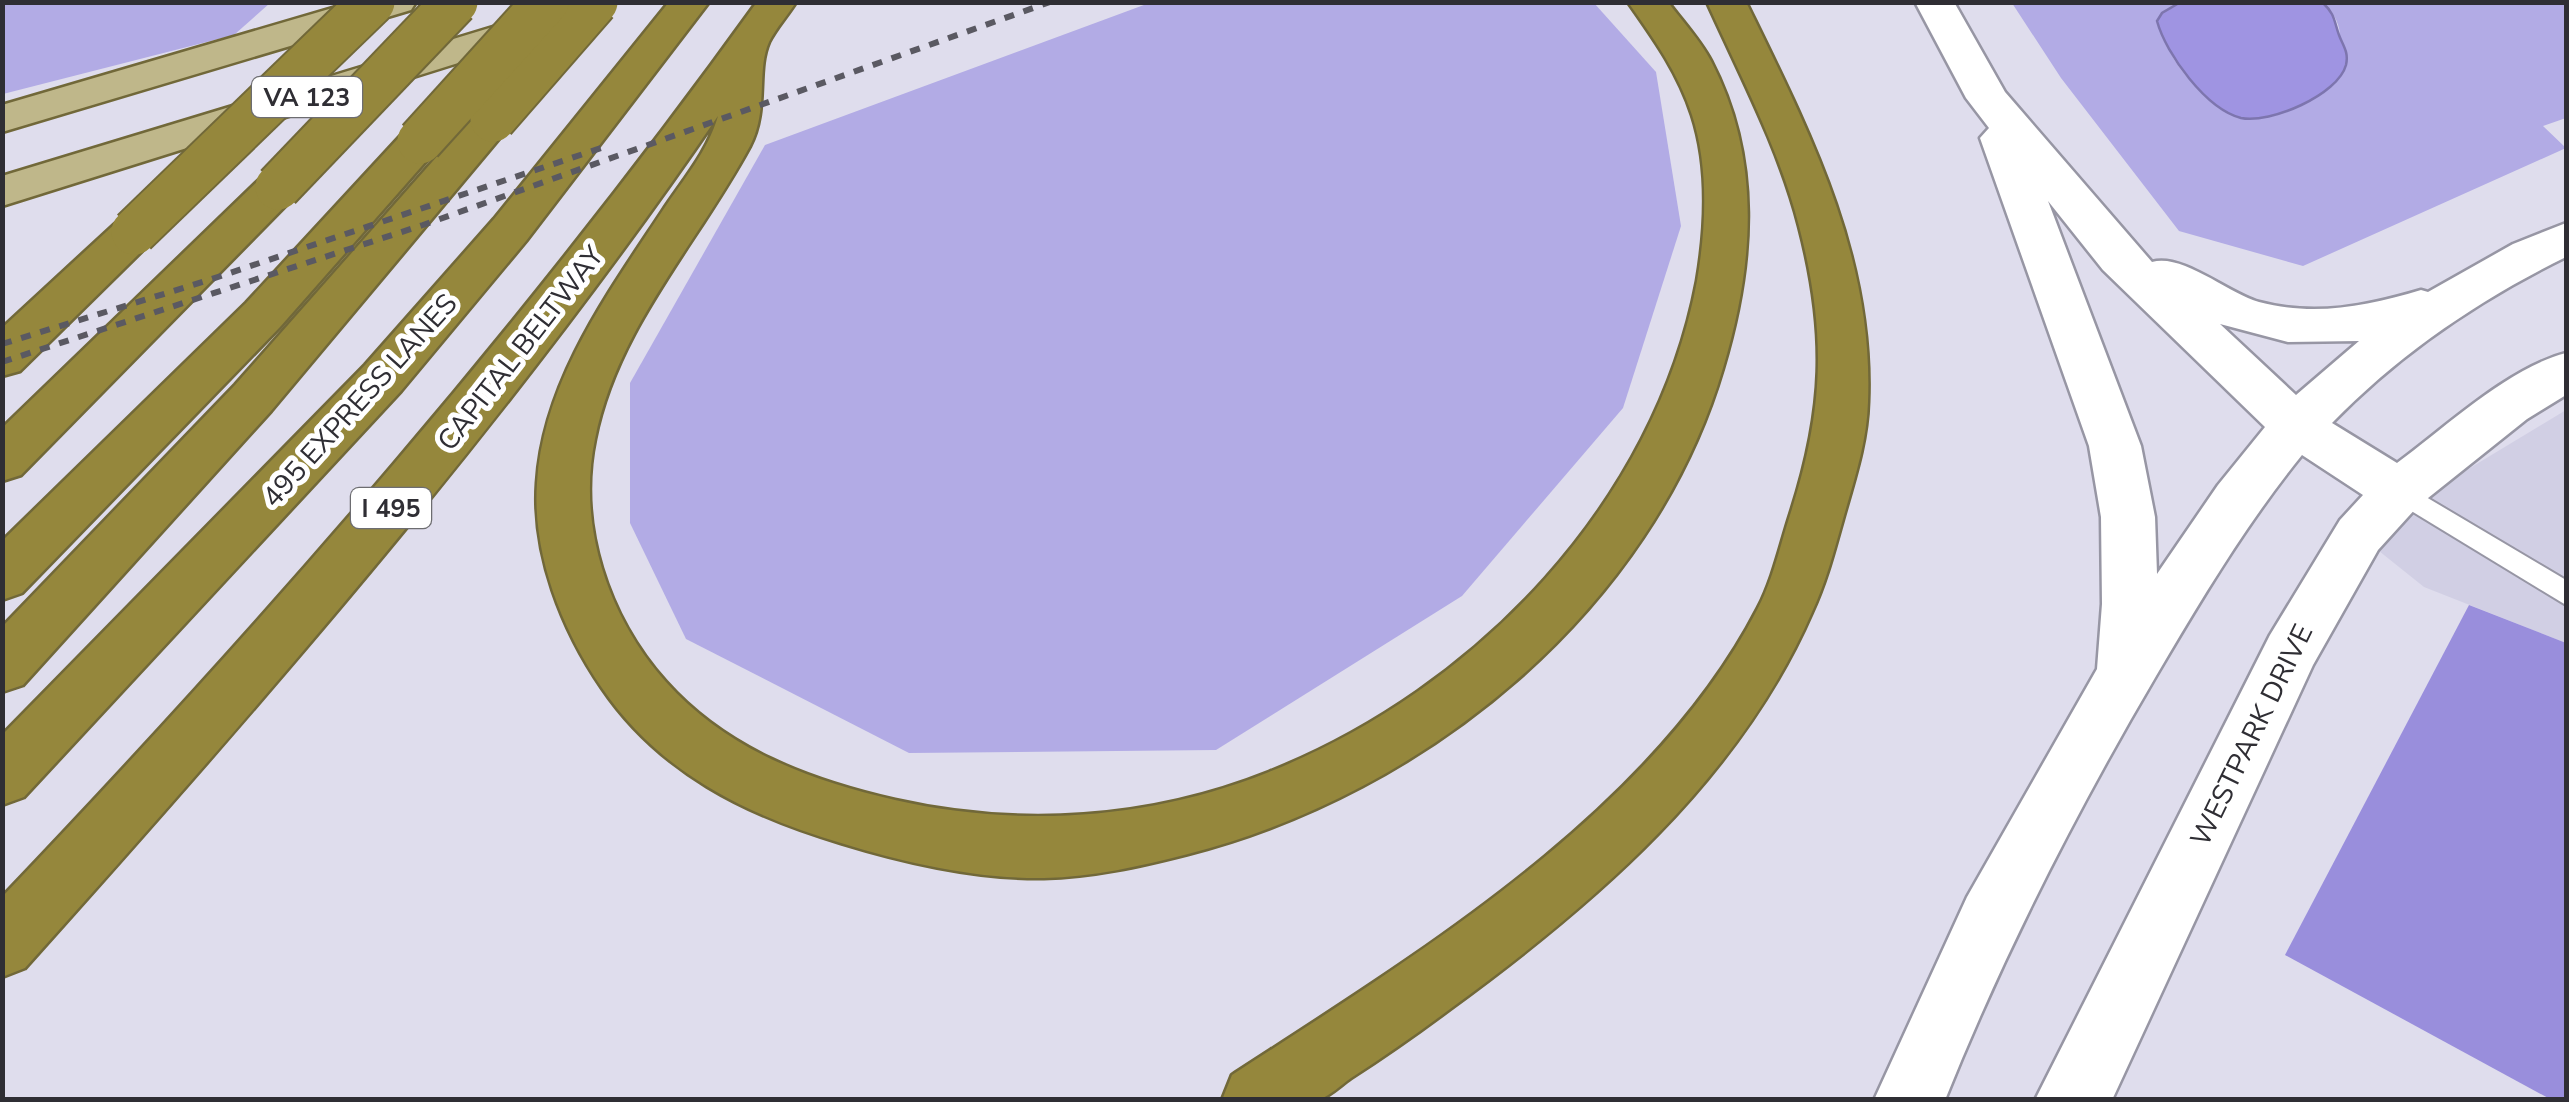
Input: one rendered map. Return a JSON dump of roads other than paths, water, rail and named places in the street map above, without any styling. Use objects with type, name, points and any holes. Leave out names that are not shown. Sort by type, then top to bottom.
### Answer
[{"type":"highway","points":[[2,358],[372,2]]},
{"type":"highway","points":[[2,461],[278,188],[455,2]]},
{"type":"highway","points":[[2,577],[263,315],[546,2]]},
{"type":"highway","points":[[2,667],[253,398],[594,2]]},
{"type":"highway","name":"495 EXPRESS LANES","points":[[2,777],[383,378],[510,230],[690,2]]},
{"type":"highway","points":[[761,26],[737,128],[610,332],[576,404],[562,473],[565,528],[583,601],[610,655],[653,710],[710,759],[790,799],[876,825],[972,842],[1067,848],[1176,826],[1280,797],[1367,754],[1451,701],[1522,634],[1631,510],[1697,380],[1724,270],[1728,219],[1726,172],[1706,101],[1684,51],[1647,2]]},
{"type":"highway","points":[[1257,1100],[1452,969],[1546,898],[1657,793],[1728,703],[1778,626],[1807,550],[1842,420],[1838,309],[1830,257],[1804,170],[1726,2]]},
{"type":"highway","name":"CAPITAL BELTWAY","points":[[2,945],[141,796],[344,565],[536,329],[654,176],[761,26]]},
{"type":"main road","name":"VA 123","points":[[2,120],[397,2]]},
{"type":"main road","name":"VA 123","points":[[2,192],[612,2]]},
{"type":"street","points":[[1934,2],[1987,98],[2116,446],[2128,517],[2130,604],[2126,673]]},
{"type":"street","points":[[1987,98],[2120,259],[2297,426],[2399,491]]},
{"type":"street","points":[[1909,1100],[2024,850],[2126,673],[2232,506],[2297,426],[2400,337],[2475,286],[2566,238]]},
{"type":"street","points":[[2120,259],[2174,279],[2205,300],[2234,312],[2269,324],[2306,329],[2388,320],[2475,286]]},
{"type":"street","name":"WESTPARK DRIVE","points":[[2070,1100],[2083,1084],[2178,882],[2324,589],[2359,536],[2399,491],[2509,406],[2566,371]]},
{"type":"lane","points":[[2399,491],[2566,594]]},
{"type":"railway","points":[[2,362],[423,225],[1050,2]]},
{"type":"railway","points":[[2,344],[209,280],[601,148]]}]
